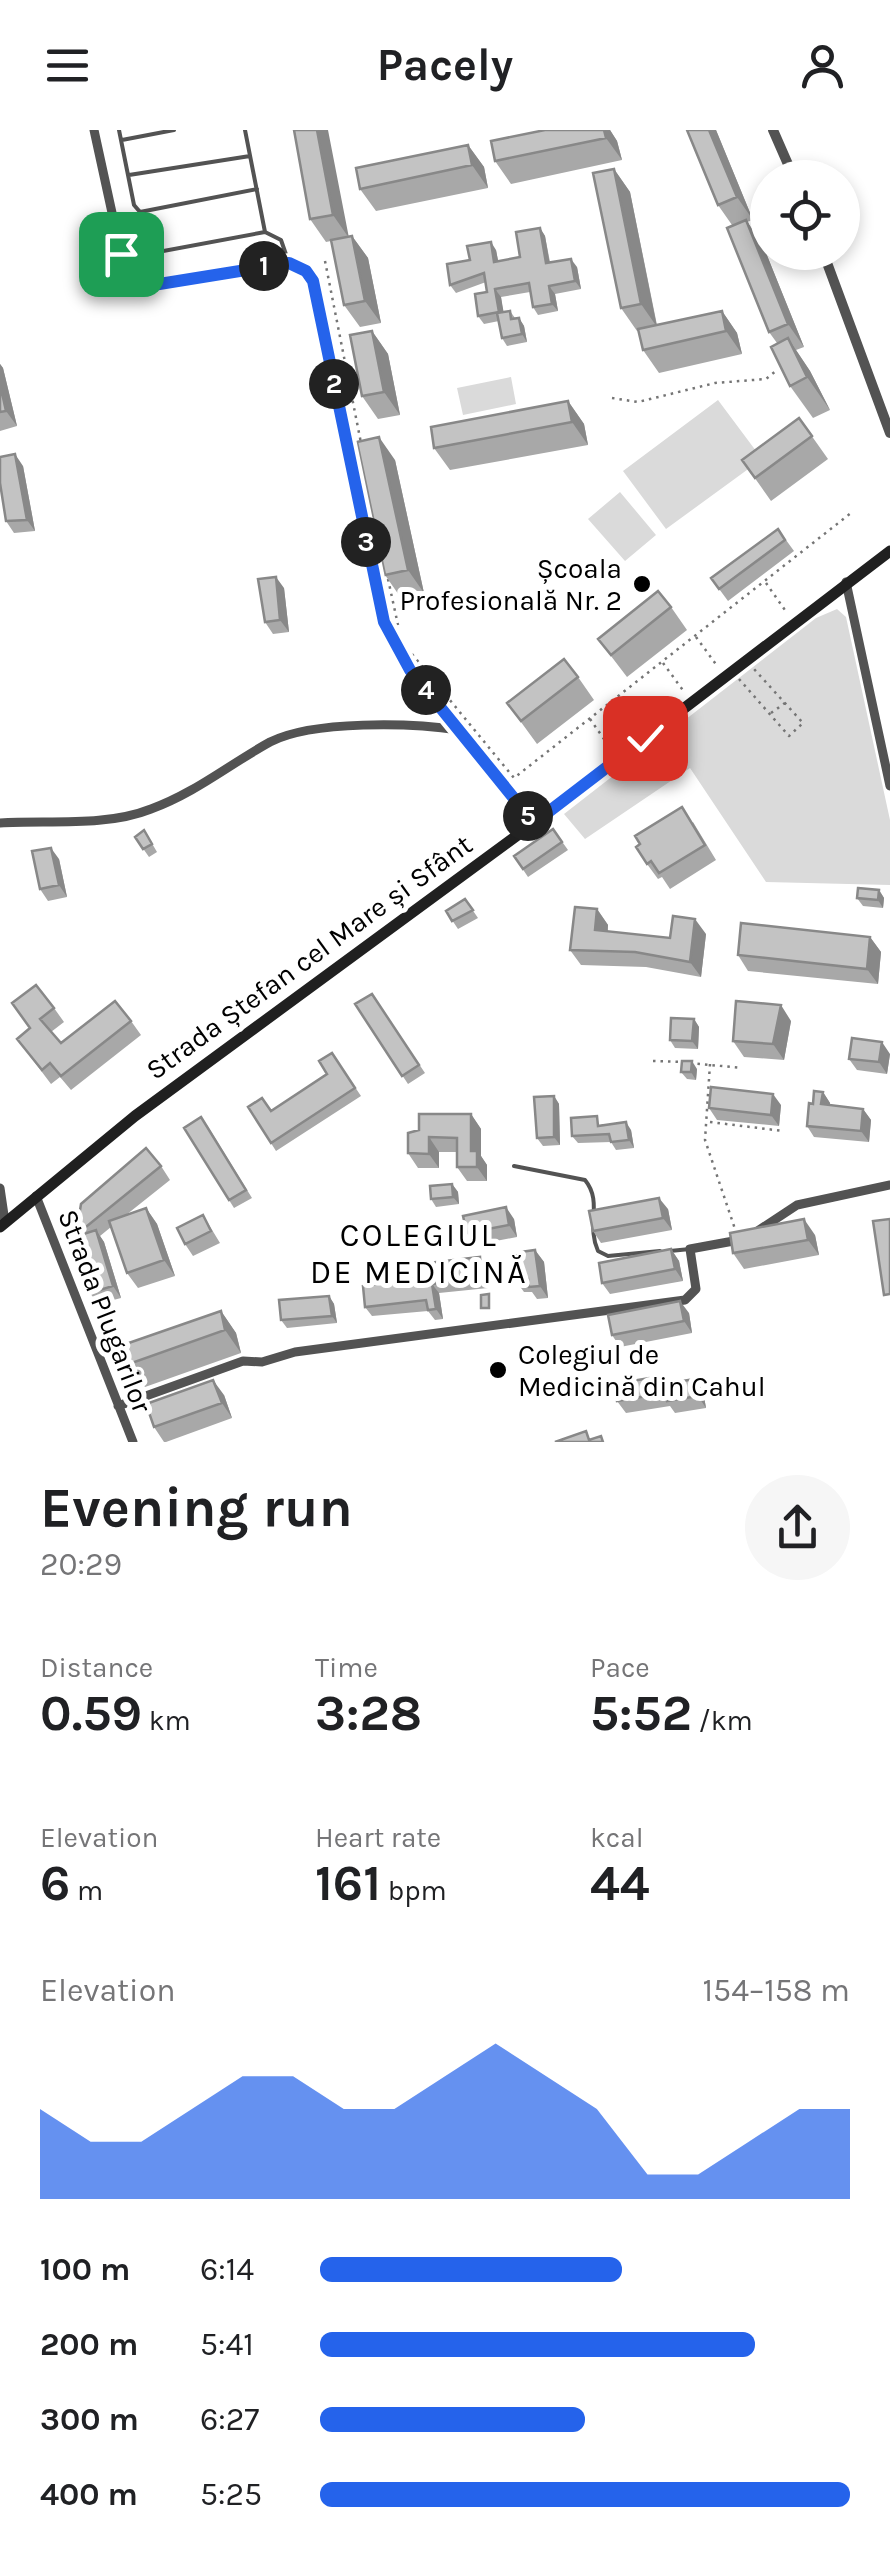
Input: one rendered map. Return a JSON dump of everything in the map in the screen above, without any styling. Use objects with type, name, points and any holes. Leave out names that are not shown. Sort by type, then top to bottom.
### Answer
[{"type":"main road","name":"Strada Ștefan cel Mare și Sfânt","points":[[3,1224],[330,969],[534,823],[890,550]]},
{"type":"street","points":[[94,130],[121,254],[137,282],[147,286],[289,263],[306,271],[313,281],[384,622],[410,670],[534,823]]},
{"type":"street","points":[[773,130],[786,160]]},
{"type":"street","points":[[831,270],[890,432]]},
{"type":"street","points":[[846,582],[890,786]]},
{"type":"street","points":[[0,823],[110,818],[150,810],[198,788],[285,736],[367,725],[458,730]]},
{"type":"street","points":[[118,1406],[242,1361],[262,1362],[295,1352],[685,1300],[696,1289],[690,1249],[739,1240],[798,1206],[890,1185]]},
{"type":"street","points":[[0,1188],[3,1224]]},
{"type":"street","name":"Strada Plugarilor","points":[[36,1196],[133,1442]]},
{"type":"lane","points":[[118,130],[134,205],[140,212],[257,188]]},
{"type":"lane","points":[[122,140],[174,130]]},
{"type":"lane","points":[[245,130],[265,232]]},
{"type":"lane","points":[[129,176],[250,156]]},
{"type":"lane","points":[[142,255],[265,232],[281,240],[289,263]]},
{"type":"lane","points":[[514,1166],[586,1180],[594,1190],[596,1207],[590,1229],[598,1251],[608,1256],[690,1249]]},
{"type":"path","points":[[325,261],[363,454]]},
{"type":"path","points":[[612,398],[638,402],[715,383],[766,379],[777,370]]},
{"type":"path","points":[[408,648],[514,778],[851,513]]},
{"type":"path","points":[[386,572],[400,634]]},
{"type":"path","points":[[764,581],[794,622]]},
{"type":"path","points":[[695,636],[789,736],[803,723],[746,660]]},
{"type":"path","points":[[662,662],[692,702]]},
{"type":"path","points":[[770,714],[785,703]]},
{"type":"path","points":[[590,718],[618,758]]},
{"type":"path","points":[[653,1061],[742,1068]]},
{"type":"path","points":[[710,1064],[705,1140],[739,1240]]},
{"type":"path","points":[[708,1122],[782,1131]]},
{"type":"shaded area","points":[[511,377],[516,404],[463,415],[457,388]]},
{"type":"shaded area","points":[[718,400],[762,459],[666,529],[623,471]]},
{"type":"shaded area","points":[[620,492],[656,535],[625,561],[588,519]]},
{"type":"shaded area","points":[[837,609],[846,617],[890,820],[890,885],[766,882],[690,768],[585,839],[564,814],[816,618]]},
{"type":"building","points":[[294,130],[317,130],[333,215],[310,219]]},
{"type":"building","points":[[545,130],[604,130],[606,138],[495,161],[491,141]]},
{"type":"building","points":[[687,130],[709,130],[737,197],[718,205]]},
{"type":"building","points":[[468,145],[472,165],[360,189],[356,168]]},
{"type":"building","points":[[614,169],[641,304],[621,308],[593,173]]},
{"type":"building","points":[[746,220],[750,230],[750,270],[766,270],[788,324],[769,332],[727,228]]},
{"type":"building","points":[[540,228],[546,263],[571,259],[575,281],[549,286],[552,304],[533,307],[529,283],[495,289],[499,312],[478,316],[475,294],[487,292],[484,273],[450,285],[447,264],[470,260],[467,246],[491,242],[494,262],[520,257],[516,232]]},
{"type":"building","points":[[352,236],[365,301],[344,305],[331,240]]},
{"type":"building","points":[[510,311],[511,319],[519,318],[522,334],[502,338],[497,313]]},
{"type":"building","points":[[722,311],[726,331],[643,350],[638,329]]},
{"type":"building","points":[[372,331],[384,392],[362,396],[350,335]]},
{"type":"building","points":[[788,338],[807,377],[790,386],[771,347]]},
{"type":"building","points":[[0,384],[6,411],[0,412]]},
{"type":"building","points":[[568,401],[572,422],[434,448],[431,427]]},
{"type":"building","points":[[799,418],[812,436],[755,478],[742,460]]},
{"type":"building","points":[[379,437],[408,570],[385,575],[357,442]]},
{"type":"building","points":[[15,454],[27,520],[6,521],[0,457]]},
{"type":"building","points":[[778,529],[785,540],[719,589],[711,578]]},
{"type":"building","points":[[276,577],[280,620],[265,622],[258,579]]},
{"type":"building","points":[[658,591],[671,607],[611,655],[598,639]]},
{"type":"building","points":[[564,659],[578,677],[521,721],[507,703]]},
{"type":"building","points":[[682,807],[705,845],[659,873],[651,861],[647,864],[636,847],[640,844],[635,836]]},
{"type":"building","points":[[553,829],[562,842],[523,869],[514,856]]},
{"type":"building","points":[[144,830],[152,844],[143,849],[135,837]]},
{"type":"building","points":[[51,848],[59,885],[40,889],[32,851]]},
{"type":"building","points":[[858,888],[879,890],[878,900],[857,898]]},
{"type":"building","points":[[465,899],[473,910],[452,921],[446,911]]},
{"type":"building","points":[[575,907],[597,909],[595,930],[670,938],[673,916],[695,919],[690,962],[635,952],[570,950]]},
{"type":"building","points":[[741,923],[870,937],[867,969],[738,955]]},
{"type":"building","points":[[36,985],[54,1008],[40,1019],[61,1043],[115,1001],[131,1021],[61,1076],[50,1063],[42,1070],[17,1039],[30,1028],[12,1003]]},
{"type":"building","points":[[372,994],[419,1065],[402,1076],[355,1004]]},
{"type":"building","points":[[736,1001],[781,1005],[773,1044],[733,1041]]},
{"type":"building","points":[[671,1018],[694,1019],[692,1041],[670,1040]]},
{"type":"building","points":[[852,1038],[882,1042],[879,1062],[849,1059]]},
{"type":"building","points":[[332,1053],[355,1088],[271,1143],[248,1107],[262,1098],[271,1111],[327,1074],[319,1061]]},
{"type":"building","points":[[682,1061],[692,1061],[691,1072],[681,1072]]},
{"type":"building","points":[[711,1087],[773,1094],[771,1115],[709,1108]]},
{"type":"building","points":[[814,1091],[823,1092],[821,1104],[863,1109],[861,1131],[807,1126]]},
{"type":"building","points":[[554,1096],[554,1137],[537,1138],[534,1097]]},
{"type":"building","points":[[419,1114],[471,1114],[471,1151],[477,1151],[477,1167],[457,1167],[457,1138],[429,1137],[429,1154],[408,1153],[408,1133],[419,1130]]},
{"type":"building","points":[[597,1116],[598,1126],[626,1122],[629,1140],[611,1142],[609,1134],[572,1136],[571,1118]]},
{"type":"building","points":[[201,1117],[246,1190],[229,1200],[184,1128]]},
{"type":"building","points":[[146,1148],[161,1166],[76,1235],[81,1204]]},
{"type":"building","points":[[452,1184],[453,1197],[431,1199],[430,1186]]},
{"type":"building","points":[[659,1198],[663,1218],[593,1231],[589,1211]]},
{"type":"building","points":[[506,1207],[509,1225],[467,1233],[463,1216]]},
{"type":"building","points":[[146,1208],[164,1260],[127,1273],[109,1221]]},
{"type":"building","points":[[203,1215],[211,1231],[185,1244],[177,1228]]},
{"type":"building","points":[[804,1219],[808,1240],[733,1253],[730,1233]]},
{"type":"building","points":[[890,1219],[890,1294],[884,1295],[873,1221]]},
{"type":"building","points":[[96,1230],[113,1286],[90,1293],[74,1237]]},
{"type":"building","points":[[671,1249],[675,1269],[602,1283],[599,1263]]},
{"type":"building","points":[[535,1250],[540,1286],[529,1287],[528,1279],[516,1281],[513,1253]]},
{"type":"building","points":[[480,1257],[481,1278],[432,1284],[436,1309],[428,1310],[426,1300],[365,1307],[363,1286],[429,1276],[427,1263]]},
{"type":"building","points":[[489,1294],[489,1308],[481,1308],[481,1295]]},
{"type":"building","points":[[329,1296],[332,1316],[281,1320],[279,1300]]},
{"type":"building","points":[[680,1301],[684,1321],[612,1335],[608,1315]]},
{"type":"building","points":[[221,1311],[225,1330],[129,1364],[120,1346]]},
{"type":"building","points":[[656,1377],[658,1385],[695,1379],[698,1396],[667,1401],[665,1393],[617,1401],[614,1384]]},
{"type":"building","points":[[213,1380],[222,1403],[154,1427],[146,1404]]},
{"type":"building","points":[[586,1431],[589,1440],[601,1436],[603,1442],[555,1442]]},
{"type":"place","name":"Școala Profesională Nr. 2","points":[[642,584]]},
{"type":"place","name":"Colegiul de Medicină din Cahul","points":[[498,1370]]},
{"type":"district","name":"COLEGIUL DE MEDICINĂ","points":[[419,1254]]},
{"type":"route","points":[[121,254],[128,272],[147,286],[289,263],[306,271],[313,281],[384,622],[410,670],[534,823],[645,738]]}]
